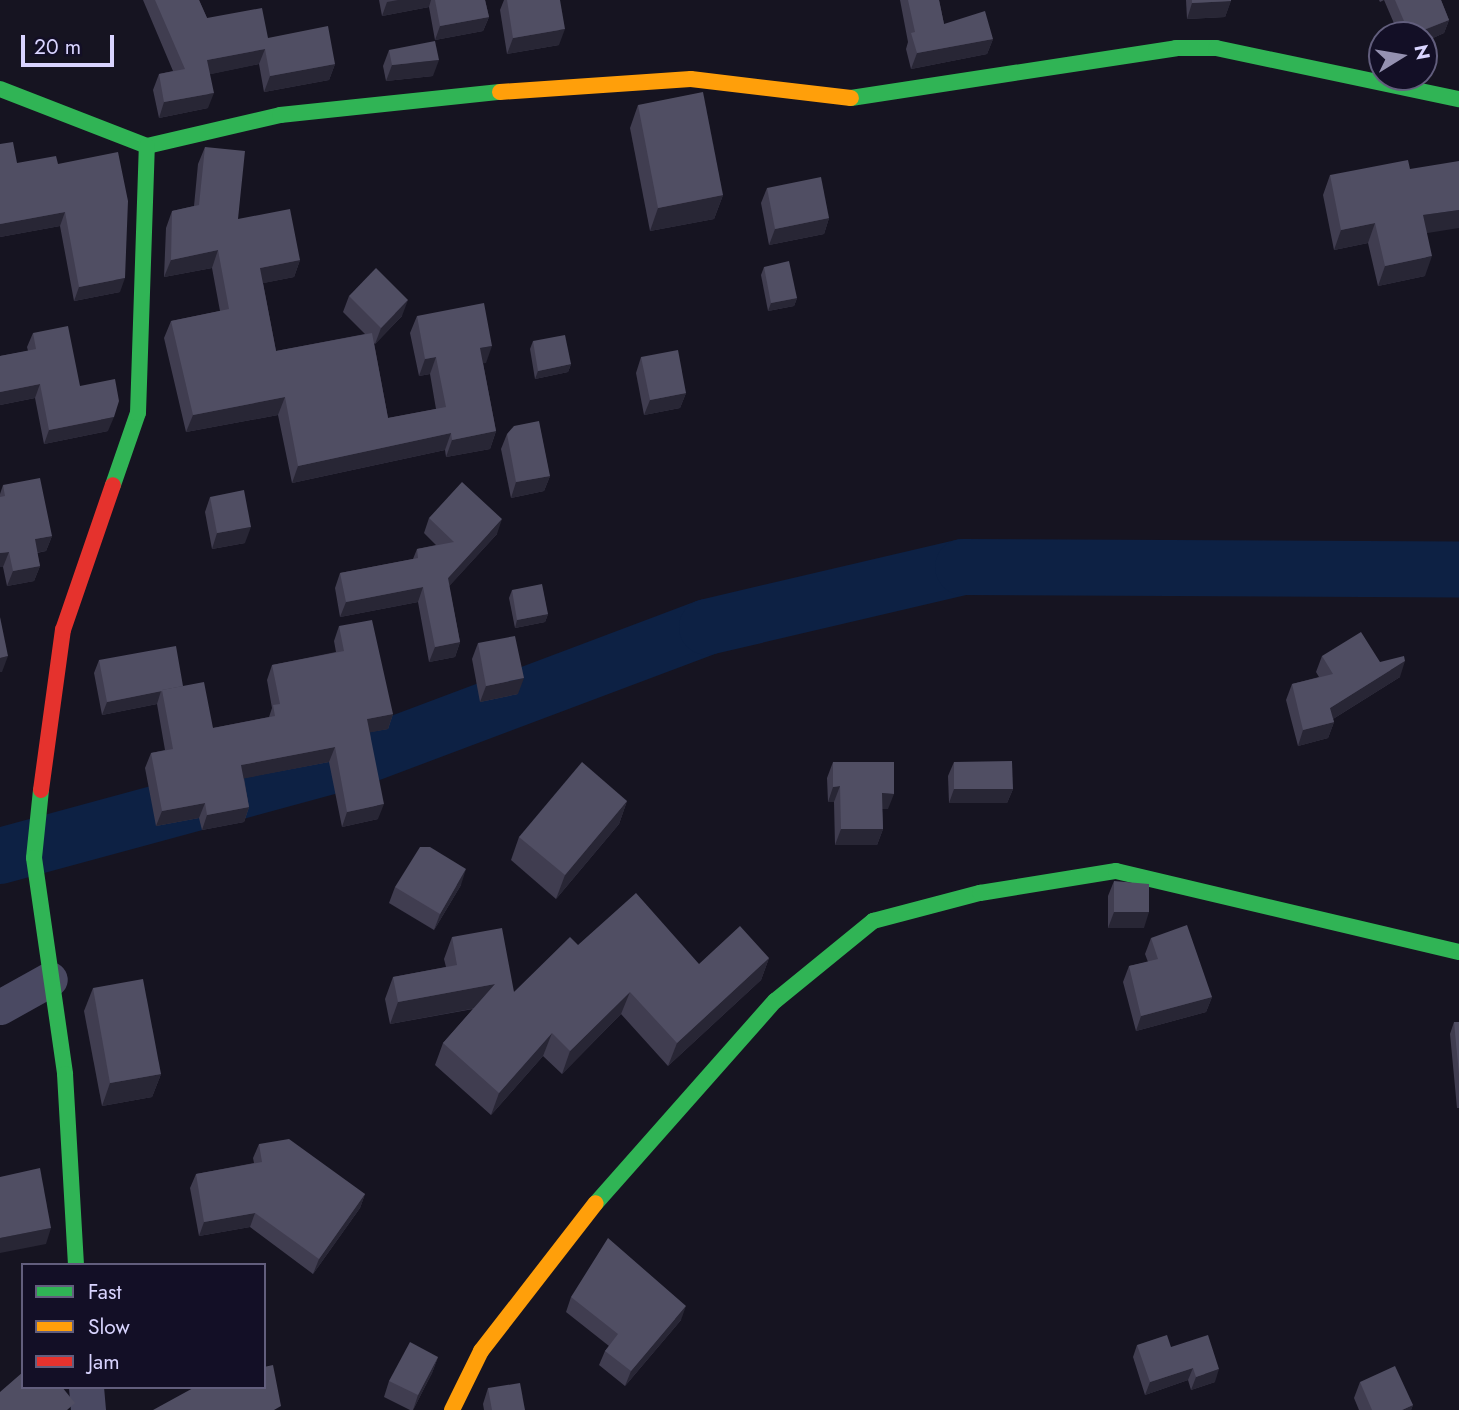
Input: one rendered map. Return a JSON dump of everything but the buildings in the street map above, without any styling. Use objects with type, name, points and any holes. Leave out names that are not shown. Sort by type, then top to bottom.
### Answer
[{"type":"street","points":[[0,89],[147,146],[280,115],[459,95],[691,79],[846,98],[895,94],[1176,48],[1216,48],[1459,99]]},
{"type":"street","points":[[76,1263],[65,1074],[34,858],[62,630],[138,413],[147,146]]},
{"type":"street","points":[[452,1410],[481,1351],[536,1275],[663,1122],[775,1001],[873,921],[980,893],[1116,871],[1459,952]]},
{"type":"street","points":[[0,1007],[50,979]]},
{"type":"street","points":[[86,1389],[88,1410]]},
{"type":"waterway","points":[[0,856],[356,759],[707,627],[963,567],[1459,570]]},
{"type":"traffic: fast","points":[[851,98],[1176,48],[1216,48],[1459,99]]},
{"type":"traffic: fast","points":[[0,89],[147,146],[280,115],[500,92]]},
{"type":"traffic: fast","points":[[113,485],[138,413],[147,146]]},
{"type":"traffic: fast","points":[[41,790],[34,858],[65,1074],[76,1263]]},
{"type":"traffic: fast","points":[[596,1203],[775,1001],[873,921],[980,893],[1116,871],[1459,952]]},
{"type":"traffic: slow","points":[[500,92],[691,79],[851,98]]},
{"type":"traffic: slow","points":[[452,1410],[481,1351],[596,1203]]},
{"type":"traffic: jam","points":[[41,790],[63,630],[113,485]]}]
